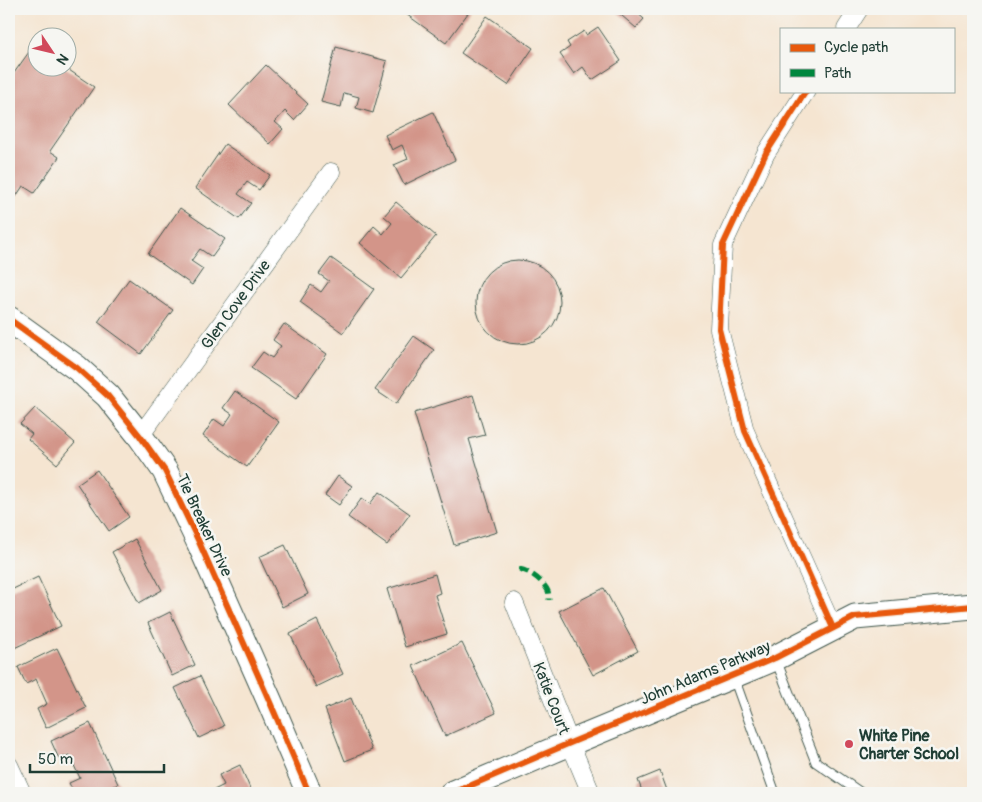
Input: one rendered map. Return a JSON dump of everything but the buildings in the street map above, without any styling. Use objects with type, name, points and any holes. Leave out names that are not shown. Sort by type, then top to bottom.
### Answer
[{"type":"street","points":[[847,28],[858,9]]},
{"type":"street","points":[[805,92],[766,154],[723,245],[719,329],[745,431],[834,628]]},
{"type":"street","name":"Glen Cove Drive","points":[[140,436],[331,172]]},
{"type":"street","name":"Tie Breaker Drive","points":[[9,319],[76,368],[108,396],[165,471],[199,542],[309,793]]},
{"type":"street","name":"Katie Court","points":[[514,602],[591,793]]},
{"type":"street","name":"John Adams Parkway","points":[[453,793],[775,658],[854,617],[973,606]]},
{"type":"street","points":[[9,765],[22,793]]},
{"type":"lane","points":[[775,658],[816,762],[861,793]]},
{"type":"lane","points":[[733,675],[775,793]]},
{"type":"marked path","points":[[519,569],[532,574],[540,580],[548,591],[549,600]]},
{"type":"cycle path","points":[[805,92],[766,153],[723,245],[719,329],[745,431],[833,628]]},
{"type":"cycle path","points":[[9,319],[77,368],[108,396],[165,471],[199,542],[309,793]]},
{"type":"cycle path","points":[[453,793],[775,658],[855,617],[973,606]]},
{"type":"place","name":"White Pine Charter School","points":[[849,744]]}]
